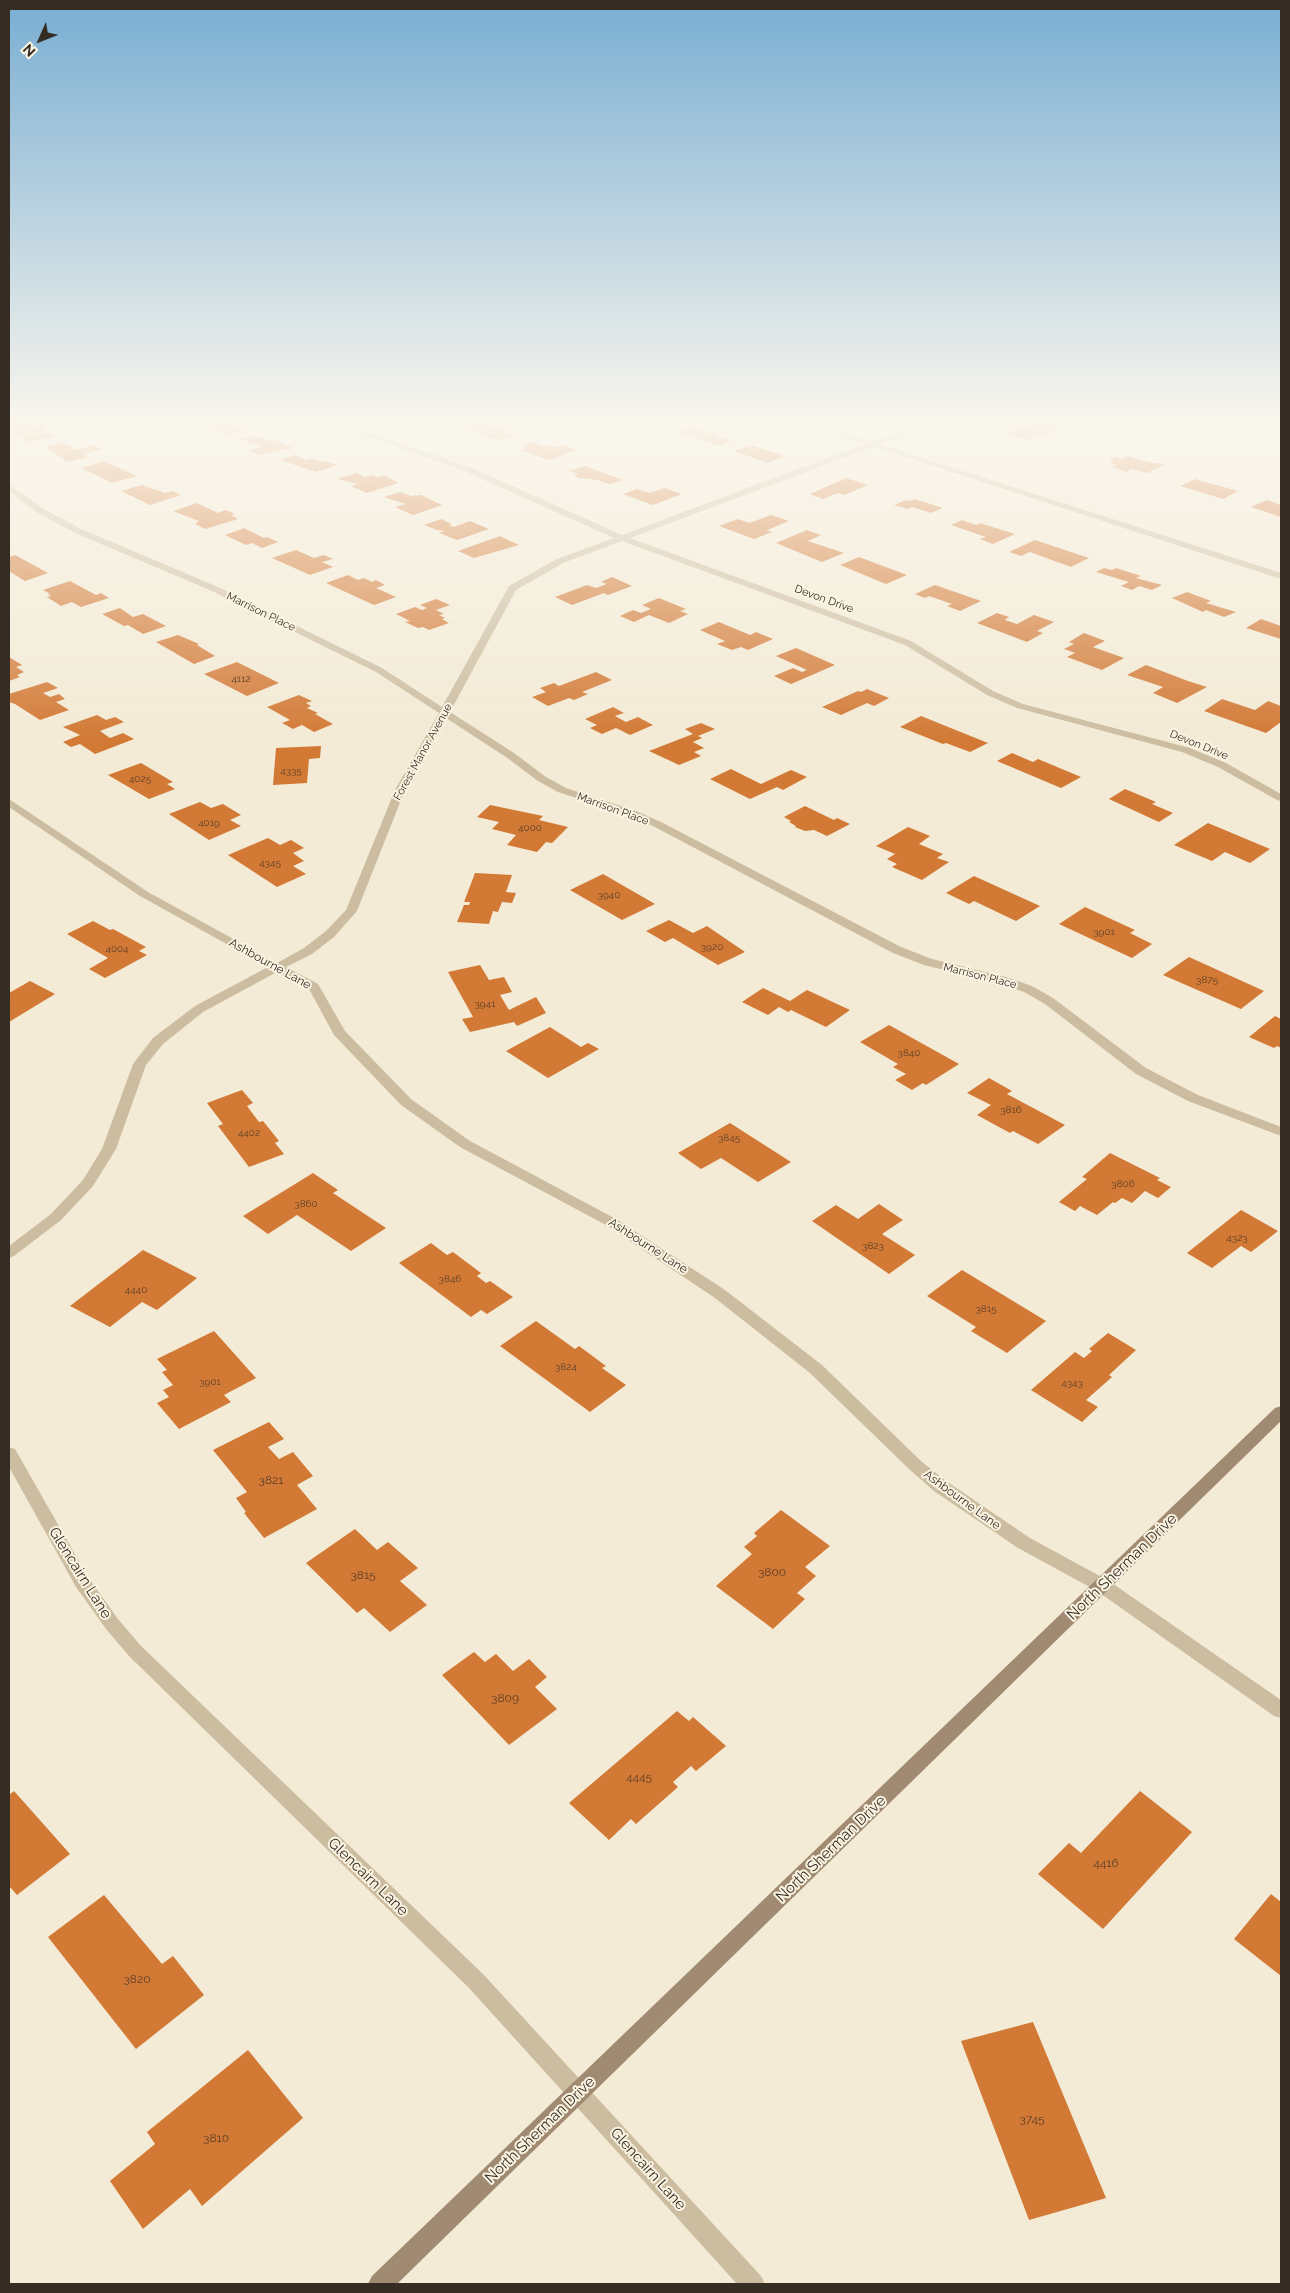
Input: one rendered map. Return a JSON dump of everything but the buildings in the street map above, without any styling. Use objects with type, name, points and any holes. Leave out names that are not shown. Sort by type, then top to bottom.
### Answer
[{"type":"main road","name":"North Sherman Drive","points":[[380,2284],[1281,1412]]},
{"type":"street","name":"Marrison Place","points":[[71,527],[215,589],[379,670],[542,779],[562,790],[657,824],[897,950],[928,962],[1002,980],[1028,989],[1049,1001],[1141,1071],[1193,1098],[1281,1132]]},
{"type":"street","name":"Devon Drive","points":[[597,527],[622,538],[908,643],[990,693],[1020,706],[1186,750],[1222,765],[1281,798]]},
{"type":"street","name":"Forest Manor Avenue","points":[[9,1253],[61,1213],[88,1183],[109,1148],[132,1079],[140,1064],[158,1042],[200,1009],[279,968],[323,940],[351,911],[400,790],[512,588],[560,560],[651,527]]},
{"type":"street","points":[[1130,527],[1281,576]]},
{"type":"street","name":"Ashbourne Lane","points":[[9,802],[144,894],[314,987],[340,1032],[361,1058],[406,1102],[465,1144],[611,1222],[720,1294],[816,1369],[916,1466],[940,1486],[1024,1543],[1103,1586],[1281,1710]]},
{"type":"street","name":"Glencairn Lane","points":[[9,1452],[82,1582],[112,1624],[135,1650],[476,1981],[753,2284]]}]
